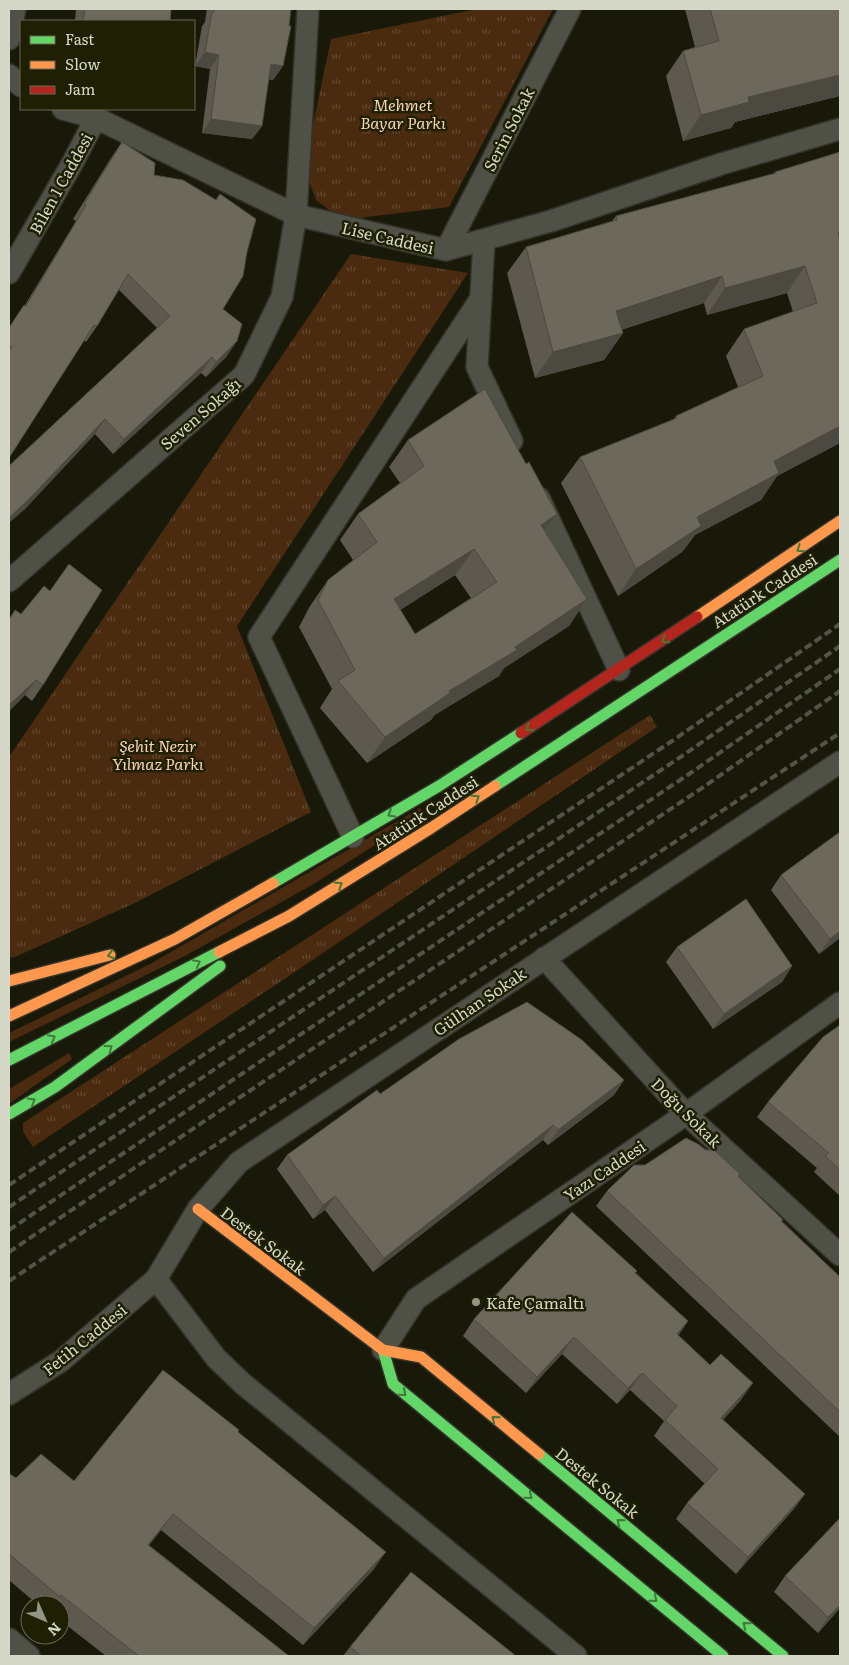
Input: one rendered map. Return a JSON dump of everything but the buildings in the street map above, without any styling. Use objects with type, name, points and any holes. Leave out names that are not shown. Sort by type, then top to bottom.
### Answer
[{"type":"main road","name":"Atatürk Caddesi","points":[[9,1016],[175,939],[439,786],[619,670],[840,521]]},
{"type":"main road","name":"Atatürk Caddesi","points":[[9,1060],[289,916],[430,828],[840,560]]},
{"type":"main road","points":[[9,1114],[55,1087],[289,916]]},
{"type":"main road","points":[[9,981],[175,939]]},
{"type":"main road","name":"Destek Sokak","points":[[198,1210],[383,1350],[421,1358],[784,1656]]},
{"type":"main road","points":[[383,1350],[393,1384],[723,1656]]},
{"type":"street","points":[[9,39],[15,9]]},
{"type":"street","points":[[307,12],[327,9]]},
{"type":"street","name":"Serin Sokak","points":[[446,250],[570,9]]},
{"type":"street","name":"Seven Sokağı","points":[[9,581],[244,374],[282,297],[296,215],[307,12]]},
{"type":"street","points":[[9,75],[20,85]]},
{"type":"street","name":"Lise Caddesi","points":[[67,110],[96,118],[296,215],[446,250],[551,221],[721,164],[840,129]]},
{"type":"street","name":"Bilen 1 Caddesi","points":[[9,273],[96,118]]},
{"type":"street","points":[[484,240],[477,367],[519,456]]},
{"type":"street","points":[[353,837],[259,637],[481,298]]},
{"type":"street","points":[[531,483],[619,670]]},
{"type":"street","name":"Gülhan Sokak","points":[[156,1279],[198,1210],[239,1162],[840,762]]},
{"type":"street","name":"Doğu Sokak","points":[[544,958],[686,1114],[840,1255]]},
{"type":"street","name":"Yazı Caddesi","points":[[383,1350],[416,1299],[686,1114],[840,1003]]},
{"type":"street","points":[[156,1279],[216,1358],[242,1383],[576,1656]]},
{"type":"street","name":"Fetih Caddesi","points":[[9,1394],[61,1361],[156,1279]]},
{"type":"street","points":[[9,1639],[29,1656]]},
{"type":"green space","name":"Mehmet Bayar Parkı","points":[[477,9],[553,9],[449,207],[342,220],[316,200],[304,168],[331,39]]},
{"type":"green space","name":"Şehit Nezir Yılmaz Parkı","points":[[351,254],[468,273],[237,626],[311,812],[137,902],[9,958],[9,757]]},
{"type":"green space","points":[[650,715],[657,727],[33,1147],[23,1132],[23,1123]]},
{"type":"green space","points":[[420,808],[424,814],[312,885],[185,956],[9,1042],[9,1033],[150,964]]},
{"type":"green space","points":[[69,1053],[72,1059],[9,1104],[9,1089]]},
{"type":"railway","points":[[9,1185],[672,741],[840,624]]},
{"type":"railway","points":[[9,1207],[682,756],[840,646]]},
{"type":"railway","points":[[9,1230],[692,772],[840,669]]},
{"type":"railway","points":[[9,1252],[702,788],[840,691]]},
{"type":"railway","points":[[9,1281],[840,733]]},
{"type":"traffic: fast","points":[[495,786],[840,560]]},
{"type":"traffic: fast","points":[[273,883],[439,786],[521,733]]},
{"type":"traffic: fast","points":[[9,1060],[219,952]]},
{"type":"traffic: fast","points":[[9,1114],[55,1087],[220,966]]},
{"type":"traffic: fast","points":[[383,1350],[393,1384],[723,1656]]},
{"type":"traffic: fast","points":[[539,1454],[783,1656]]},
{"type":"traffic: slow","points":[[697,617],[840,521]]},
{"type":"traffic: slow","points":[[219,952],[289,916],[495,786]]},
{"type":"traffic: slow","points":[[9,1016],[175,939],[273,883]]},
{"type":"traffic: slow","points":[[9,981],[110,955]]},
{"type":"traffic: slow","points":[[198,1209],[383,1350],[421,1357],[539,1454]]},
{"type":"traffic: jam","points":[[521,733],[697,617]]},
{"type":"place","name":"Kafe Çamaltı","points":[[476,1302]]}]
